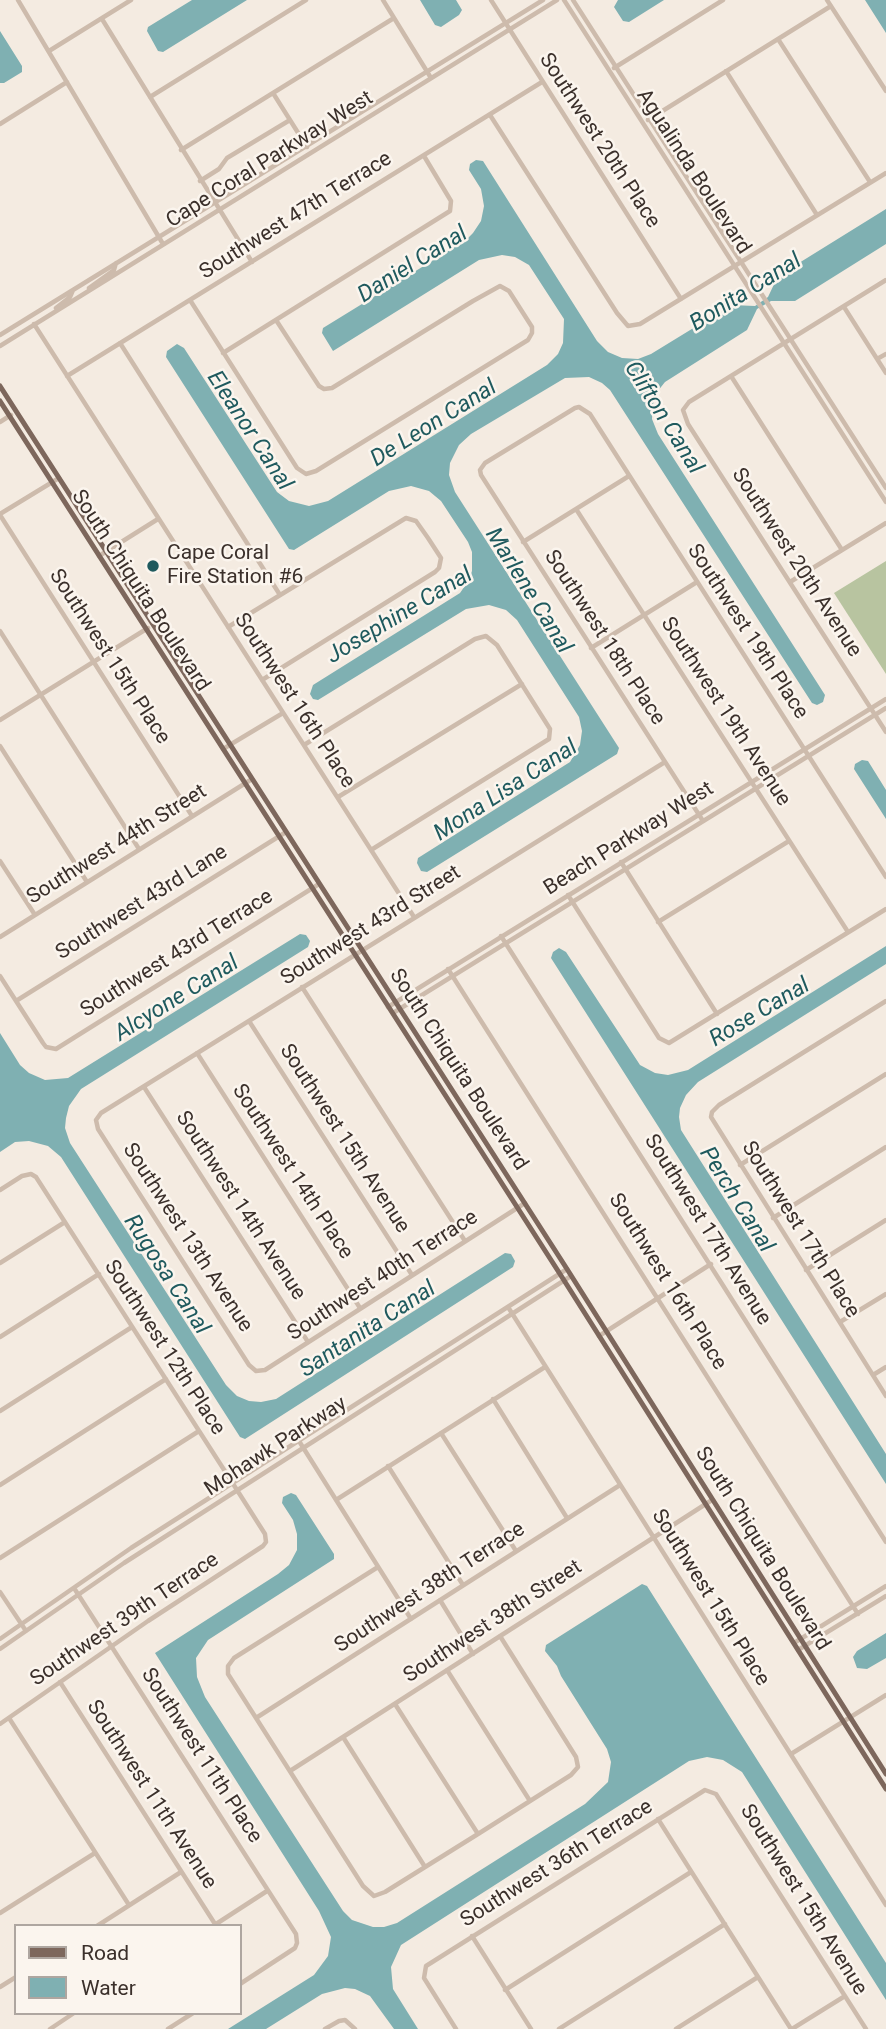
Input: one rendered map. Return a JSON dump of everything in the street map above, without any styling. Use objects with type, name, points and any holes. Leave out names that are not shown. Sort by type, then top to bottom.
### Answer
[{"type":"main road","name":"South Chiquita Boulevard","points":[[0,386],[525,1203],[886,1774]]},
{"type":"main road","name":"South Chiquita Boulevard","points":[[0,401],[560,1274],[886,1789]]},
{"type":"street","points":[[18,0],[163,244]]},
{"type":"street","points":[[49,51],[131,0]]},
{"type":"street","points":[[150,97],[306,0]]},
{"type":"street","points":[[383,0],[431,78]]},
{"type":"street","name":"Southwest 20th Place","points":[[491,0],[681,299]]},
{"type":"street","name":"Cape Coral Parkway West","points":[[0,335],[543,0]]},
{"type":"street","name":"Cape Coral Parkway West","points":[[0,346],[557,0]]},
{"type":"street","name":"Agualinda Boulevard","points":[[564,0],[886,502]]},
{"type":"street","name":"Agualinda Boulevard","points":[[573,0],[886,488]]},
{"type":"street","points":[[609,71],[723,0]]},
{"type":"street","points":[[827,0],[886,91]]},
{"type":"street","points":[[642,123],[831,6]]},
{"type":"street","points":[[181,150],[394,18]]},
{"type":"street","points":[[102,19],[251,262]]},
{"type":"street","points":[[778,39],[870,182]]},
{"type":"street","points":[[726,71],[817,215]]},
{"type":"street","points":[[0,124],[67,82]]},
{"type":"street","name":"Southwest 47th Terrace","points":[[67,376],[542,82]]},
{"type":"street","points":[[274,93],[307,147]]},
{"type":"street","points":[[490,115],[628,327],[640,324],[886,173]]},
{"type":"street","points":[[201,181],[219,169],[227,158],[290,120]]},
{"type":"street","points":[[223,353],[446,215],[452,207],[449,196],[424,156]]},
{"type":"street","points":[[87,292],[114,270],[116,263]]},
{"type":"street","points":[[842,550],[731,376],[886,280]]},
{"type":"street","points":[[190,300],[297,468],[306,474],[316,471],[528,340],[532,333],[532,327],[509,291],[500,286],[332,388],[324,389],[319,386],[276,320]]},
{"type":"street","points":[[51,314],[70,297],[73,290]]},
{"type":"street","points":[[844,307],[886,373]]},
{"type":"street","name":"Southwest 16th Place","points":[[34,324],[414,917]]},
{"type":"street","points":[[120,343],[280,595]]},
{"type":"street","points":[[877,359],[886,354]]},
{"type":"street","name":"Southwest 20th Avenue","points":[[731,376],[689,402],[683,410],[688,424],[886,732]]},
{"type":"street","name":"Southwest 18th Place","points":[[579,407],[485,463],[480,470],[523,542],[703,821]]},
{"type":"street","name":"Southwest 19th Place","points":[[579,407],[590,414],[886,877]]},
{"type":"street","points":[[0,422],[16,412]]},
{"type":"street","points":[[523,542],[629,476]]},
{"type":"street","points":[[0,515],[59,478]]},
{"type":"street","name":"Southwest 19th Avenue","points":[[576,509],[848,932]]},
{"type":"street","name":"Southwest 15th Place","points":[[0,515],[192,816]]},
{"type":"street","points":[[228,627],[406,518],[412,518],[441,558],[439,568],[429,576],[262,680]]},
{"type":"street","points":[[99,556],[158,519]]},
{"type":"street","points":[[790,582],[886,523]]},
{"type":"street","points":[[591,648],[697,582]]},
{"type":"street","points":[[0,720],[153,625]]},
{"type":"street","points":[[0,631],[139,849]]},
{"type":"street","points":[[304,745],[463,646],[486,636],[494,641],[522,684],[551,734],[545,742],[371,850]]},
{"type":"street","points":[[338,797],[522,684]]},
{"type":"street","name":"Beach Parkway West","points":[[388,1007],[886,699]]},
{"type":"street","name":"Beach Parkway West","points":[[393,1013],[886,708]]},
{"type":"street","points":[[223,750],[283,713]]},
{"type":"street","points":[[0,746],[87,882]]},
{"type":"street","name":"Southwest 43rd Street","points":[[96,1120],[101,1113],[665,762]]},
{"type":"street","name":"Southwest 44th Street","points":[[0,937],[252,779]]},
{"type":"street","name":"Southwest 43rd Lane","points":[[16,1002],[286,832]]},
{"type":"street","points":[[658,922],[789,841]]},
{"type":"street","points":[[0,861],[35,915]]},
{"type":"street","points":[[621,862],[717,1014]]},
{"type":"street","name":"Southwest 43rd Terrace","points":[[16,1002],[43,1043],[56,1049],[319,884]]},
{"type":"street","points":[[568,895],[663,1042],[674,1041],[886,909]]},
{"type":"street","name":"Southwest 17th Avenue","points":[[501,936],[886,1542]]},
{"type":"street","name":"Southwest 16th Place","points":[[448,969],[858,1614]]},
{"type":"street","points":[[0,976],[16,1002]]},
{"type":"street","points":[[302,987],[465,1241]]},
{"type":"street","name":"Southwest 17th Place","points":[[886,1000],[719,1105],[711,1117],[886,1396]]},
{"type":"street","name":"Southwest 15th Avenue","points":[[249,1021],[412,1275]]},
{"type":"street","name":"Southwest 14th Place","points":[[197,1054],[360,1308]]},
{"type":"street","points":[[740,1165],[886,1074]]},
{"type":"street","name":"Southwest 14th Avenue","points":[[144,1087],[309,1342]]},
{"type":"street","name":"Southwest 13th Avenue","points":[[96,1120],[106,1141],[249,1365],[256,1371]]},
{"type":"street","points":[[774,1218],[886,1147]]},
{"type":"street","name":"Southwest 12th Place","points":[[0,1190],[22,1176],[32,1174],[36,1177],[233,1483],[265,1535],[266,1542]]},
{"type":"street","name":"Southwest 40th Terrace","points":[[256,1371],[265,1370],[525,1203]]},
{"type":"street","points":[[806,1270],[886,1220]]},
{"type":"street","points":[[0,1264],[65,1222]]},
{"type":"street","points":[[599,1336],[711,1264]]},
{"type":"street","name":"Mohawk Parkway","points":[[0,1639],[233,1483],[567,1269]]},
{"type":"street","points":[[0,1337],[99,1275]]},
{"type":"street","name":"Mohawk Parkway","points":[[0,1649],[237,1490],[571,1276]]},
{"type":"street","points":[[840,1322],[886,1294]]},
{"type":"street","name":"Southwest 15th Place","points":[[508,1307],[886,1905]]},
{"type":"street","points":[[0,1411],[132,1327]]},
{"type":"street","points":[[336,1500],[545,1366]]},
{"type":"street","points":[[873,1375],[886,1367]]},
{"type":"street","points":[[0,1485],[166,1379]]},
{"type":"street","points":[[493,1399],[567,1518]]},
{"type":"street","points":[[0,1558],[199,1431]]},
{"type":"street","points":[[441,1433],[516,1551]]},
{"type":"street","points":[[299,1441],[411,1619]]},
{"type":"street","points":[[388,1466],[463,1586]]},
{"type":"street","name":"Southwest 38th Terrace","points":[[256,1718],[620,1485]]},
{"type":"street","name":"Southwest 38th Street","points":[[290,1771],[712,1500]]},
{"type":"street","name":"Southwest 39th Terrace","points":[[0,1724],[266,1542]]},
{"type":"street","points":[[378,1567],[234,1658],[228,1666],[228,1674],[363,1886],[374,1896],[380,1895],[478,1834],[571,1775],[578,1767],[576,1758],[500,1636]]},
{"type":"street","points":[[794,1643],[886,1587]]},
{"type":"street","name":"Southwest 11th Place","points":[[74,1588],[296,1934],[297,1943],[287,1954],[242,1982]]},
{"type":"street","points":[[0,1592],[26,1631]]},
{"type":"street","points":[[798,1650],[886,1596]]},
{"type":"street","points":[[440,1600],[473,1654]]},
{"type":"street","points":[[447,1670],[530,1801]]},
{"type":"street","name":"Southwest 11th Avenue","points":[[60,1682],[213,1924]]},
{"type":"street","points":[[791,1754],[886,1695]]},
{"type":"street","points":[[395,1704],[478,1834]]},
{"type":"street","points":[[9,1718],[129,1905]]},
{"type":"street","points":[[343,1737],[425,1867]]},
{"type":"street","name":"Southwest 15th Avenue","points":[[710,1790],[723,1803],[866,2029]]},
{"type":"street","name":"Southwest 36th Terrace","points":[[456,2029],[426,1982],[423,1970],[472,1936],[701,1792],[710,1790]]},
{"type":"street","points":[[658,1819],[791,2029],[845,1996]]},
{"type":"street","points":[[0,1913],[95,1853]]},
{"type":"street","points":[[100,1924],[181,1872]]},
{"type":"street","points":[[505,1990],[691,1872]]},
{"type":"street","points":[[216,1924],[267,1891]]},
{"type":"street","points":[[559,2029],[725,1924]]},
{"type":"street","points":[[472,1936],[531,2029]]},
{"type":"street","points":[[676,2029],[758,1977]]},
{"type":"street","points":[[50,2029],[71,2015]]},
{"type":"street","points":[[168,2029],[190,2015]]},
{"type":"street","points":[[325,2029],[345,2020],[355,2029]]},
{"type":"green space","points":[[886,561],[886,674],[834,593]]},
{"type":"water","points":[[192,0],[247,0],[163,52],[158,51],[147,31],[148,27]]},
{"type":"water","points":[[420,0],[456,0],[462,10],[441,27],[435,25]]},
{"type":"water","points":[[618,0],[664,0],[629,22],[623,21],[614,7]]},
{"type":"water","points":[[865,0],[886,0],[886,33]]},
{"type":"water","points":[[0,31],[22,66],[22,72],[4,83],[0,83]]},
{"type":"water","points":[[476,160],[483,161],[597,341],[608,352],[622,358],[638,359],[651,354],[731,305],[755,306],[768,297],[778,276],[886,209],[886,244],[795,301],[771,301],[757,309],[747,330],[665,382],[657,392],[653,404],[652,419],[658,434],[825,695],[823,702],[817,705],[812,703],[610,390],[602,383],[589,377],[565,378],[471,434],[459,445],[450,463],[449,475],[455,492],[619,748],[617,754],[427,872],[421,871],[418,858],[570,762],[580,745],[582,731],[579,717],[517,620],[506,610],[489,605],[466,609],[318,700],[313,699],[310,694],[313,685],[460,593],[472,571],[472,552],[468,542],[441,501],[429,491],[411,486],[389,491],[294,550],[289,549],[166,357],[167,351],[177,344],[184,348],[277,492],[289,501],[309,506],[328,501],[547,365],[558,354],[563,343],[564,319],[529,265],[515,257],[502,255],[479,260],[333,351],[322,333],[323,328],[466,240],[473,233],[481,221],[484,206],[481,189],[469,170],[470,164]]},
{"type":"water","points":[[862,760],[868,761],[886,790],[886,819],[854,769],[855,764]]},
{"type":"water","points":[[300,934],[306,935],[310,941],[308,947],[81,1089],[69,1106],[66,1118],[65,1128],[70,1143],[226,1385],[237,1396],[249,1401],[276,1399],[505,1253],[511,1254],[515,1261],[513,1267],[245,1439],[240,1437],[61,1157],[48,1146],[29,1141],[15,1142],[0,1152],[0,1033],[20,1065],[29,1073],[45,1080],[68,1078]]},
{"type":"water","points":[[886,946],[886,964],[698,1082],[686,1095],[679,1117],[681,1130],[886,1454],[886,1484],[551,958],[553,952],[559,948],[566,952],[640,1065],[655,1073],[668,1075],[688,1070]]},
{"type":"water","points":[[291,1493],[296,1495],[334,1554],[334,1559],[208,1640],[196,1658],[197,1677],[205,1697],[343,1911],[352,1920],[373,1927],[397,1923],[585,1804],[608,1782],[611,1762],[607,1749],[557,1666],[545,1651],[546,1645],[642,1584],[647,1586],[886,1963],[886,2000],[742,1772],[723,1760],[707,1757],[689,1761],[401,1945],[391,1967],[393,1989],[418,2029],[394,2029],[370,1996],[345,1988],[322,1994],[266,2029],[228,2029],[314,1975],[328,1956],[331,1937],[319,1911],[155,1653],[289,1565],[297,1550],[297,1534],[293,1520],[282,1503],[283,1497]]},
{"type":"water","points":[[886,1633],[886,1658],[867,1669],[857,1668],[853,1657],[857,1651]]},
{"type":"place","name":"Cape Coral Fire Station #6","points":[[153,566]]},
{"type":"water label","name":"Daniel Canal","points":[[413,265]]},
{"type":"water label","name":"Bonita Canal","points":[[746,293]]},
{"type":"water label","name":"Clifton Canal","points":[[663,418]]},
{"type":"water label","name":"De Leon Canal","points":[[434,424]]},
{"type":"water label","name":"Eleanor Canal","points":[[249,431]]},
{"type":"water label","name":"Marlene Canal","points":[[528,591]]},
{"type":"water label","name":"Josephine Canal","points":[[400,616]]},
{"type":"water label","name":"Mona Lisa Canal","points":[[506,791]]},
{"type":"water label","name":"Alcyone Canal","points":[[177,999]]},
{"type":"water label","name":"Rose Canal","points":[[760,1013]]},
{"type":"water label","name":"Perch Canal","points":[[736,1200]]},
{"type":"water label","name":"Rugosa Canal","points":[[166,1275]]},
{"type":"water label","name":"Santanita Canal","points":[[368,1330]]}]
